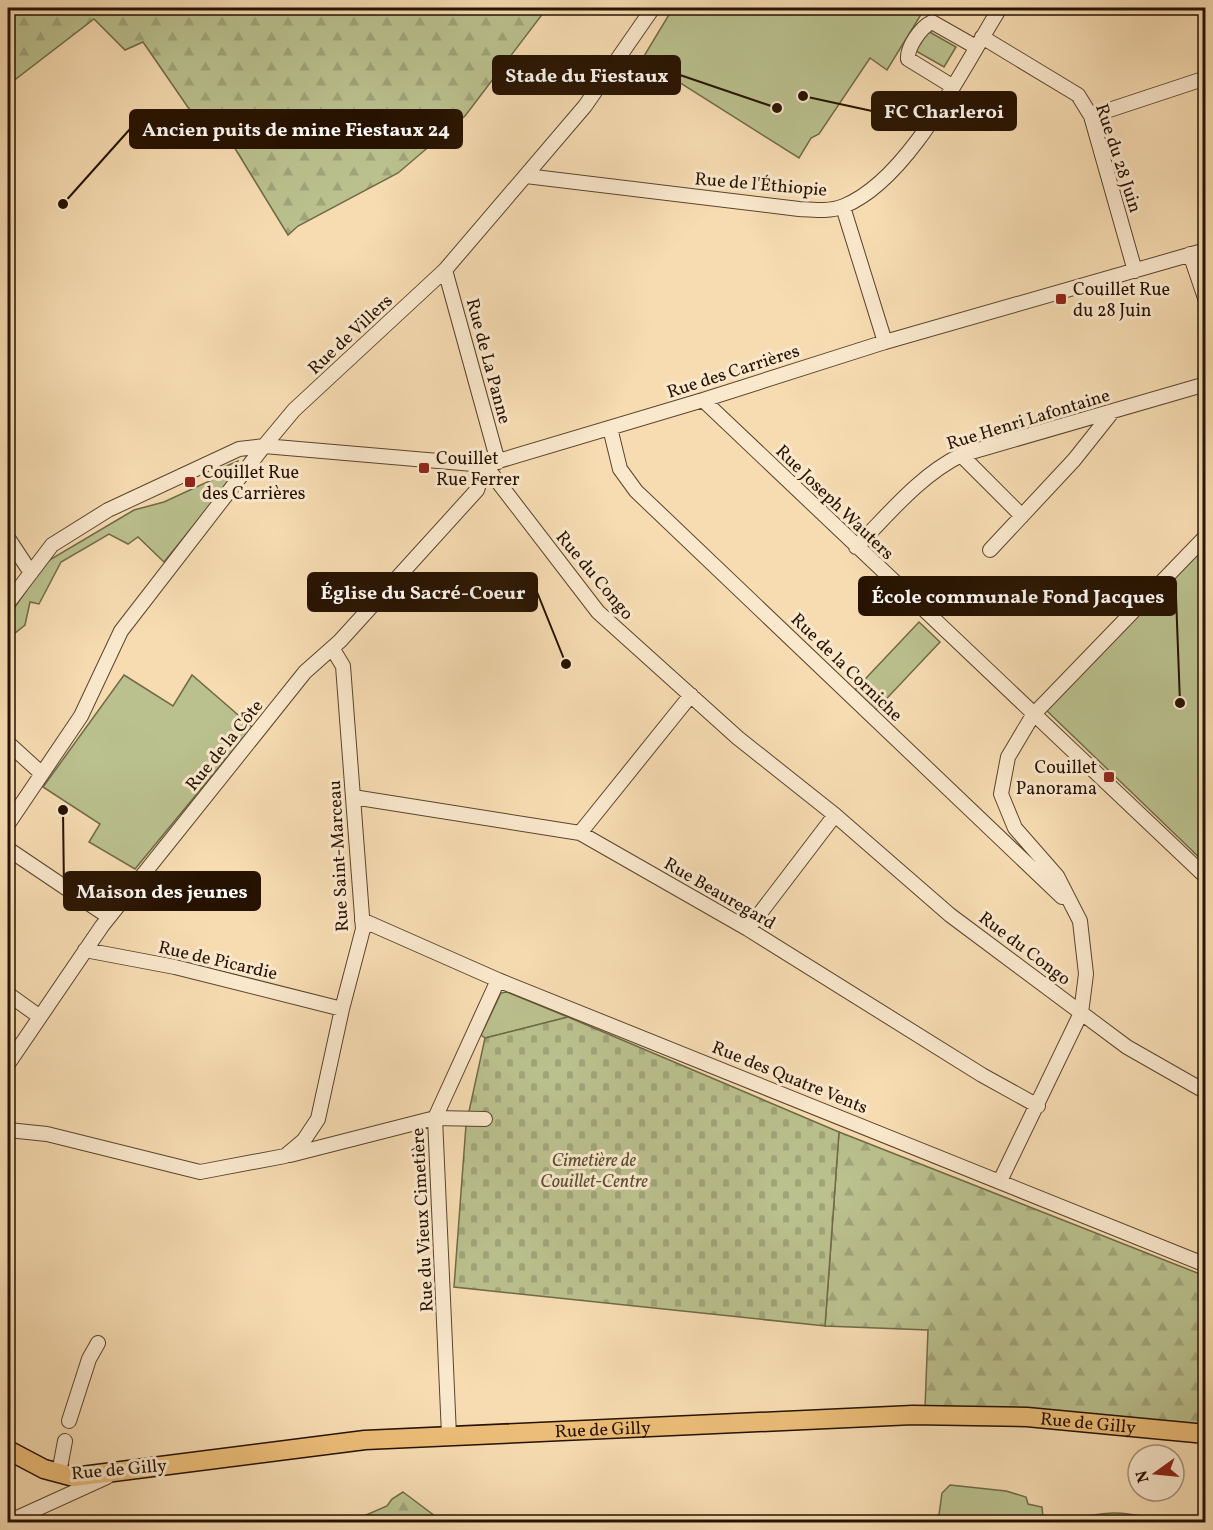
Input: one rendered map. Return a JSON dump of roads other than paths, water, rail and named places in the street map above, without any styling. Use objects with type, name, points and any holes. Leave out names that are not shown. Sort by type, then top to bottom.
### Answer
[{"type":"main road","name":"Rue de Gilly","points":[[8,1450],[44,1469],[74,1477],[365,1440],[913,1415],[1027,1417],[1206,1434]]},
{"type":"street","name":"Rue de Villers","points":[[8,824],[81,716],[121,631],[264,446],[294,410],[445,270],[585,106],[653,8]]},
{"type":"street","name":"Rue de l'Éthiopie","points":[[526,176],[799,209],[821,211],[843,207],[874,190],[909,153],[1000,8]]},
{"type":"street","name":"Rue du 28 Juin","points":[[952,86],[908,59],[910,48],[925,26],[932,22],[979,42],[1078,95],[1091,116],[1136,271]]},
{"type":"street","points":[[1091,116],[1206,78]]},
{"type":"street","points":[[843,207],[885,342]]},
{"type":"street","name":"Rue des Carrières","points":[[264,446],[491,464],[885,342],[1206,250]]},
{"type":"street","points":[[1190,254],[1206,301]]},
{"type":"street","name":"Rue de La Panne","points":[[445,270],[491,464]]},
{"type":"street","name":"Rue Henri Lafontaine","points":[[856,547],[938,467],[961,455],[1206,384]]},
{"type":"street","name":"Rue Joseph Wauters","points":[[703,400],[1206,877]]},
{"type":"street","points":[[990,550],[1074,460],[1113,411]]},
{"type":"street","name":"Rue de la Corniche","points":[[610,428],[621,469],[636,491],[1058,891],[1080,921]]},
{"type":"street","points":[[8,603],[52,545],[108,510],[238,449],[264,446]]},
{"type":"street","points":[[961,455],[1022,516]]},
{"type":"street","name":"Rue de la Côte","points":[[8,1064],[109,917],[305,672],[332,648],[477,490],[491,464]]},
{"type":"street","name":"Rue du Congo","points":[[491,464],[598,612],[738,738],[835,815],[950,915],[1127,1047],[1206,1092]]},
{"type":"street","points":[[1000,1181],[1081,1013],[1086,974],[1080,921],[1057,876],[1015,828],[1001,794],[1008,757],[1033,715],[1206,536]]},
{"type":"street","points":[[8,538],[31,573]]},
{"type":"street","name":"Rue Saint-Marceau","points":[[285,1156],[304,1140],[318,1119],[342,1009],[363,929],[343,666],[332,648]]},
{"type":"street","points":[[580,833],[691,695]]},
{"type":"street","points":[[8,743],[41,772]]},
{"type":"street","name":"Rue Beauregard","points":[[353,797],[580,833],[748,929],[982,1075],[1038,1106]]},
{"type":"street","points":[[748,929],[835,815]]},
{"type":"street","points":[[8,849],[109,917]]},
{"type":"street","name":"Rue des Quatre Vents","points":[[362,920],[498,980],[1206,1265]]},
{"type":"street","name":"Rue de Picardie","points":[[85,950],[175,967],[342,1009]]},
{"type":"street","name":"Rue du Vieux Cimetière","points":[[449,1435],[435,1118],[498,980]]},
{"type":"street","points":[[8,994],[40,1017]]},
{"type":"street","points":[[8,1130],[47,1134],[200,1172],[285,1156],[435,1118],[485,1119]]},
{"type":"street","points":[[69,1421],[89,1359],[98,1343]]},
{"type":"street","points":[[59,1473],[65,1441]]},
{"type":"street","points":[[8,1522],[118,1472]]},
{"type":"place","name":"FC Charleroi","points":[[803,96]]},
{"type":"place","name":"Stade du Fiestaux","points":[[777,108]]},
{"type":"place","name":"Ancien puits de mine Fiestaux 24","points":[[63,204]]},
{"type":"place","name":"Couillet Rue du 28 Juin","points":[[1061,299]]},
{"type":"place","name":"Couillet Rue Ferrer","points":[[424,468]]},
{"type":"place","name":"Couillet Rue des Carrières","points":[[190,482]]},
{"type":"place","name":"Église du Sacré-Coeur","points":[[566,664]]},
{"type":"place","name":"École communale Fond Jacques","points":[[1180,703]]},
{"type":"place","name":"Couillet Panorama","points":[[1109,777]]},
{"type":"place","name":"Maison des jeunes","points":[[63,810]]},
{"type":"park label","name":"Cimetière de Couillet-Centre","points":[[594,1170]]}]
